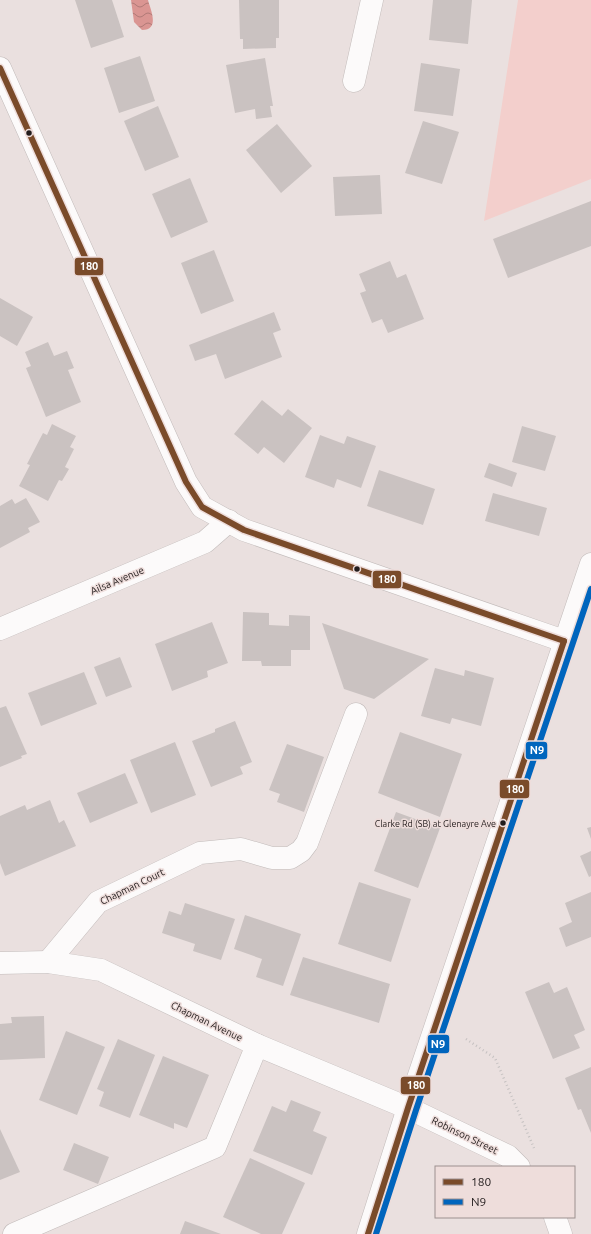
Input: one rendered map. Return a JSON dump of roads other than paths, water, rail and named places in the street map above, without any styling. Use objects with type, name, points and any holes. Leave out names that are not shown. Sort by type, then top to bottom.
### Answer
[{"type":"street","points":[[354,81],[372,0]]},
{"type":"street","points":[[0,68],[186,482],[202,507],[244,530],[564,641]]},
{"type":"street","name":"Ailsa Avenue","points":[[0,629],[205,542],[229,521]]},
{"type":"street","points":[[368,1234],[408,1108],[591,564]]},
{"type":"street","name":"Chapman Court","points":[[48,962],[98,902],[200,853],[240,849],[278,858],[290,858],[301,851],[307,843],[356,714]]},
{"type":"street","name":"Chapman Avenue","points":[[0,963],[48,962],[101,970],[258,1045],[408,1108]]},
{"type":"street","points":[[14,1234],[215,1147],[258,1045]]},
{"type":"street","name":"Robinson Street","points":[[408,1108],[508,1156],[518,1166]]},
{"type":"street","points":[[555,1218],[561,1234]]},
{"type":"water","points":[[131,0],[148,0],[153,23],[148,29],[142,30],[134,22]]},
{"type":"place","name":"Clarke Rd (SB) at Glenayre Ave","points":[[503,823]]}]
